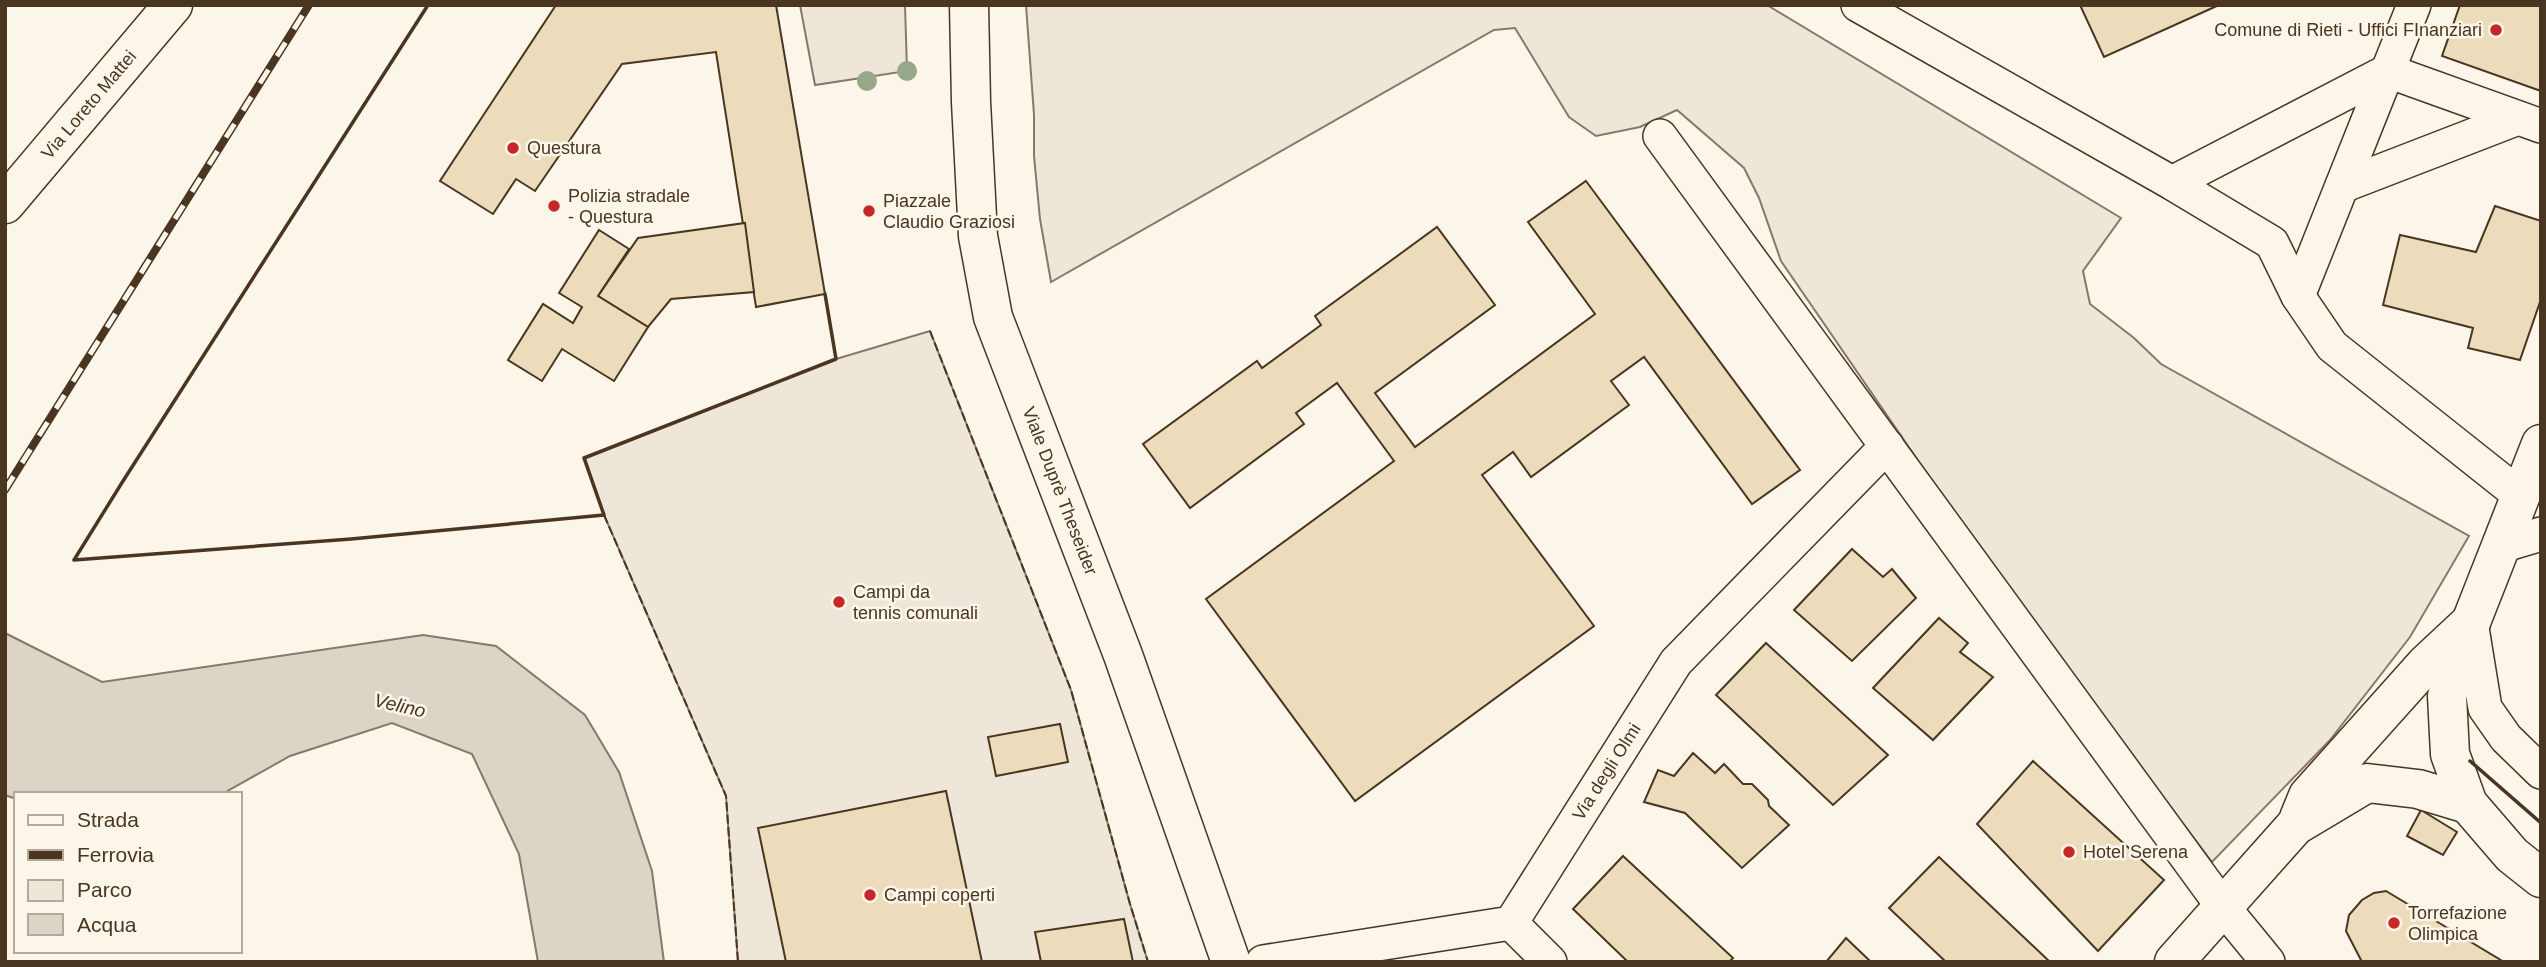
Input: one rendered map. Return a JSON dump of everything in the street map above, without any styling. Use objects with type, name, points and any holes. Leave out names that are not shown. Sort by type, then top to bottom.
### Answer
[{"type":"street","name":"Via Loreto Mattei","points":[[5,204],[173,5]]},
{"type":"street","name":"Viale Duprè Theseider","points":[[969,5],[978,236],[993,317],[1123,655],[1231,962]]},
{"type":"street","points":[[1858,5],[2172,183],[2272,243],[2298,296],[2332,346],[2531,492]]},
{"type":"street","points":[[2298,296],[2414,5]]},
{"type":"street","points":[[2172,183],[2388,71],[2529,122]]},
{"type":"street","points":[[2342,186],[2529,122]]},
{"type":"street","points":[[1660,136],[2223,907],[2268,962]]},
{"type":"street","points":[[2541,444],[2531,492],[2501,546],[2471,622],[2448,696],[2450,754],[2468,804],[2512,855],[2541,878]]},
{"type":"street","name":"Via degli Olmi","points":[[1511,923],[1676,662],[1887,446]]},
{"type":"street","points":[[2501,546],[2541,534]]},
{"type":"street","points":[[2295,826],[2308,796],[2427,664],[2471,622]]},
{"type":"street","points":[[2471,622],[2485,708],[2506,738],[2541,772]]},
{"type":"street","points":[[2174,962],[2295,826],[2367,783],[2418,789],[2468,804]]},
{"type":"street","points":[[1263,962],[1511,923],[1550,962]]},
{"type":"green space","points":[[800,5],[905,5],[907,71],[815,85]]},
{"type":"green space","points":[[1026,5],[1767,5],[2121,218],[2083,271],[2090,304],[2134,338],[2161,364],[2469,536],[2410,637],[2330,740],[2212,862],[2007,590],[1781,261],[1759,198],[1744,168],[1677,110],[1640,127],[1596,136],[1569,117],[1515,28],[1494,30],[1051,282],[1040,219],[1034,156],[1034,115]]},
{"type":"green space","name":"Campi da tennis comunali","points":[[930,331],[1071,690],[1148,962],[738,962],[726,796],[604,515],[585,458],[836,359]]},
{"type":"water","name":"Velino","points":[[5,633],[102,682],[423,635],[496,646],[585,715],[619,772],[652,871],[664,962],[538,962],[519,854],[472,754],[392,723],[290,756],[226,792],[14,792],[14,798],[5,795]]},
{"type":"building","name":"Questura","points":[[556,5],[776,5],[825,294],[756,307],[716,52],[622,64],[535,191],[516,179],[493,214],[440,181]]},
{"type":"building","points":[[2080,5],[2219,5],[2104,57]]},
{"type":"building","name":"Comune di Rieti - Uffici FInanziari","points":[[2460,5],[2541,5],[2541,91],[2442,56]]},
{"type":"building","points":[[1586,181],[1800,470],[1752,504],[1644,357],[1611,381],[1629,405],[1531,477],[1513,452],[1482,475],[1594,626],[1355,801],[1206,599],[1394,461],[1337,383],[1296,413],[1304,424],[1190,508],[1143,444],[1257,361],[1262,368],[1321,325],[1315,316],[1437,227],[1495,305],[1375,393],[1415,447],[1595,314],[1528,222]]},
{"type":"building","points":[[2495,206],[2541,221],[2541,299],[2520,360],[2468,348],[2473,328],[2383,305],[2400,235],[2476,252]]},
{"type":"building","points":[[745,223],[754,292],[671,299],[648,327],[598,296],[638,238]]},
{"type":"building","points":[[599,230],[629,249],[598,296],[648,327],[614,381],[562,349],[542,381],[508,360],[543,304],[573,323],[582,307],[559,293]]},
{"type":"building","points":[[1852,549],[1883,577],[1892,569],[1916,598],[1852,661],[1794,610]]},
{"type":"building","points":[[1939,618],[1968,643],[1960,652],[1993,677],[1933,740],[1873,688]]},
{"type":"building","points":[[1766,643],[1888,755],[1833,805],[1716,695]]},
{"type":"building","points":[[1060,724],[1068,762],[996,776],[988,737]]},
{"type":"building","points":[[1693,753],[1715,773],[1724,764],[1743,784],[1752,784],[1768,800],[1769,806],[1789,825],[1742,868],[1685,813],[1644,802],[1658,770],[1674,776]]},
{"type":"building","name":"Hotel Serena","points":[[2033,761],[2164,880],[2098,951],[1977,824]]},
{"type":"building","name":"Campi coperti","points":[[946,791],[982,962],[786,962],[758,828]]},
{"type":"building","points":[[2421,810],[2457,832],[2443,855],[2407,836]]},
{"type":"building","points":[[1623,856],[1733,958],[1729,962],[1628,962],[1573,909]]},
{"type":"building","points":[[1939,857],[2050,962],[1946,962],[1889,908]]},
{"type":"building","name":"Torrefazione Olimpica","points":[[2386,891],[2504,962],[2362,962],[2346,931],[2349,915],[2362,900],[2374,893]]},
{"type":"building","points":[[1124,919],[1133,962],[1041,962],[1035,932]]},
{"type":"building","points":[[1846,938],[1871,962],[1826,962]]},
{"type":"railway","points":[[5,490],[309,5]]},
{"type":"fence","points":[[930,331],[1071,690],[1148,962]]},
{"type":"fence","points":[[604,515],[726,796],[738,962]]},
{"type":"wall","points":[[428,5],[74,560],[351,539],[604,515],[584,458],[836,359],[825,294]]},
{"type":"wall","points":[[2470,761],[2541,823]]},
{"type":"place","name":"Comune di Rieti - Uffici FInanziari","points":[[2496,30]]},
{"type":"place","name":"Questura","points":[[513,148]]},
{"type":"place","name":"Polizia stradale - Questura","points":[[554,206]]},
{"type":"place","name":"Piazzale Claudio Graziosi","points":[[869,211]]},
{"type":"place","name":"Campi da tennis comunali","points":[[839,602]]},
{"type":"place","name":"Hotel Serena","points":[[2069,852]]},
{"type":"place","name":"Campi coperti","points":[[870,895]]},
{"type":"place","name":"Torrefazione Olimpica","points":[[2394,923]]}]
